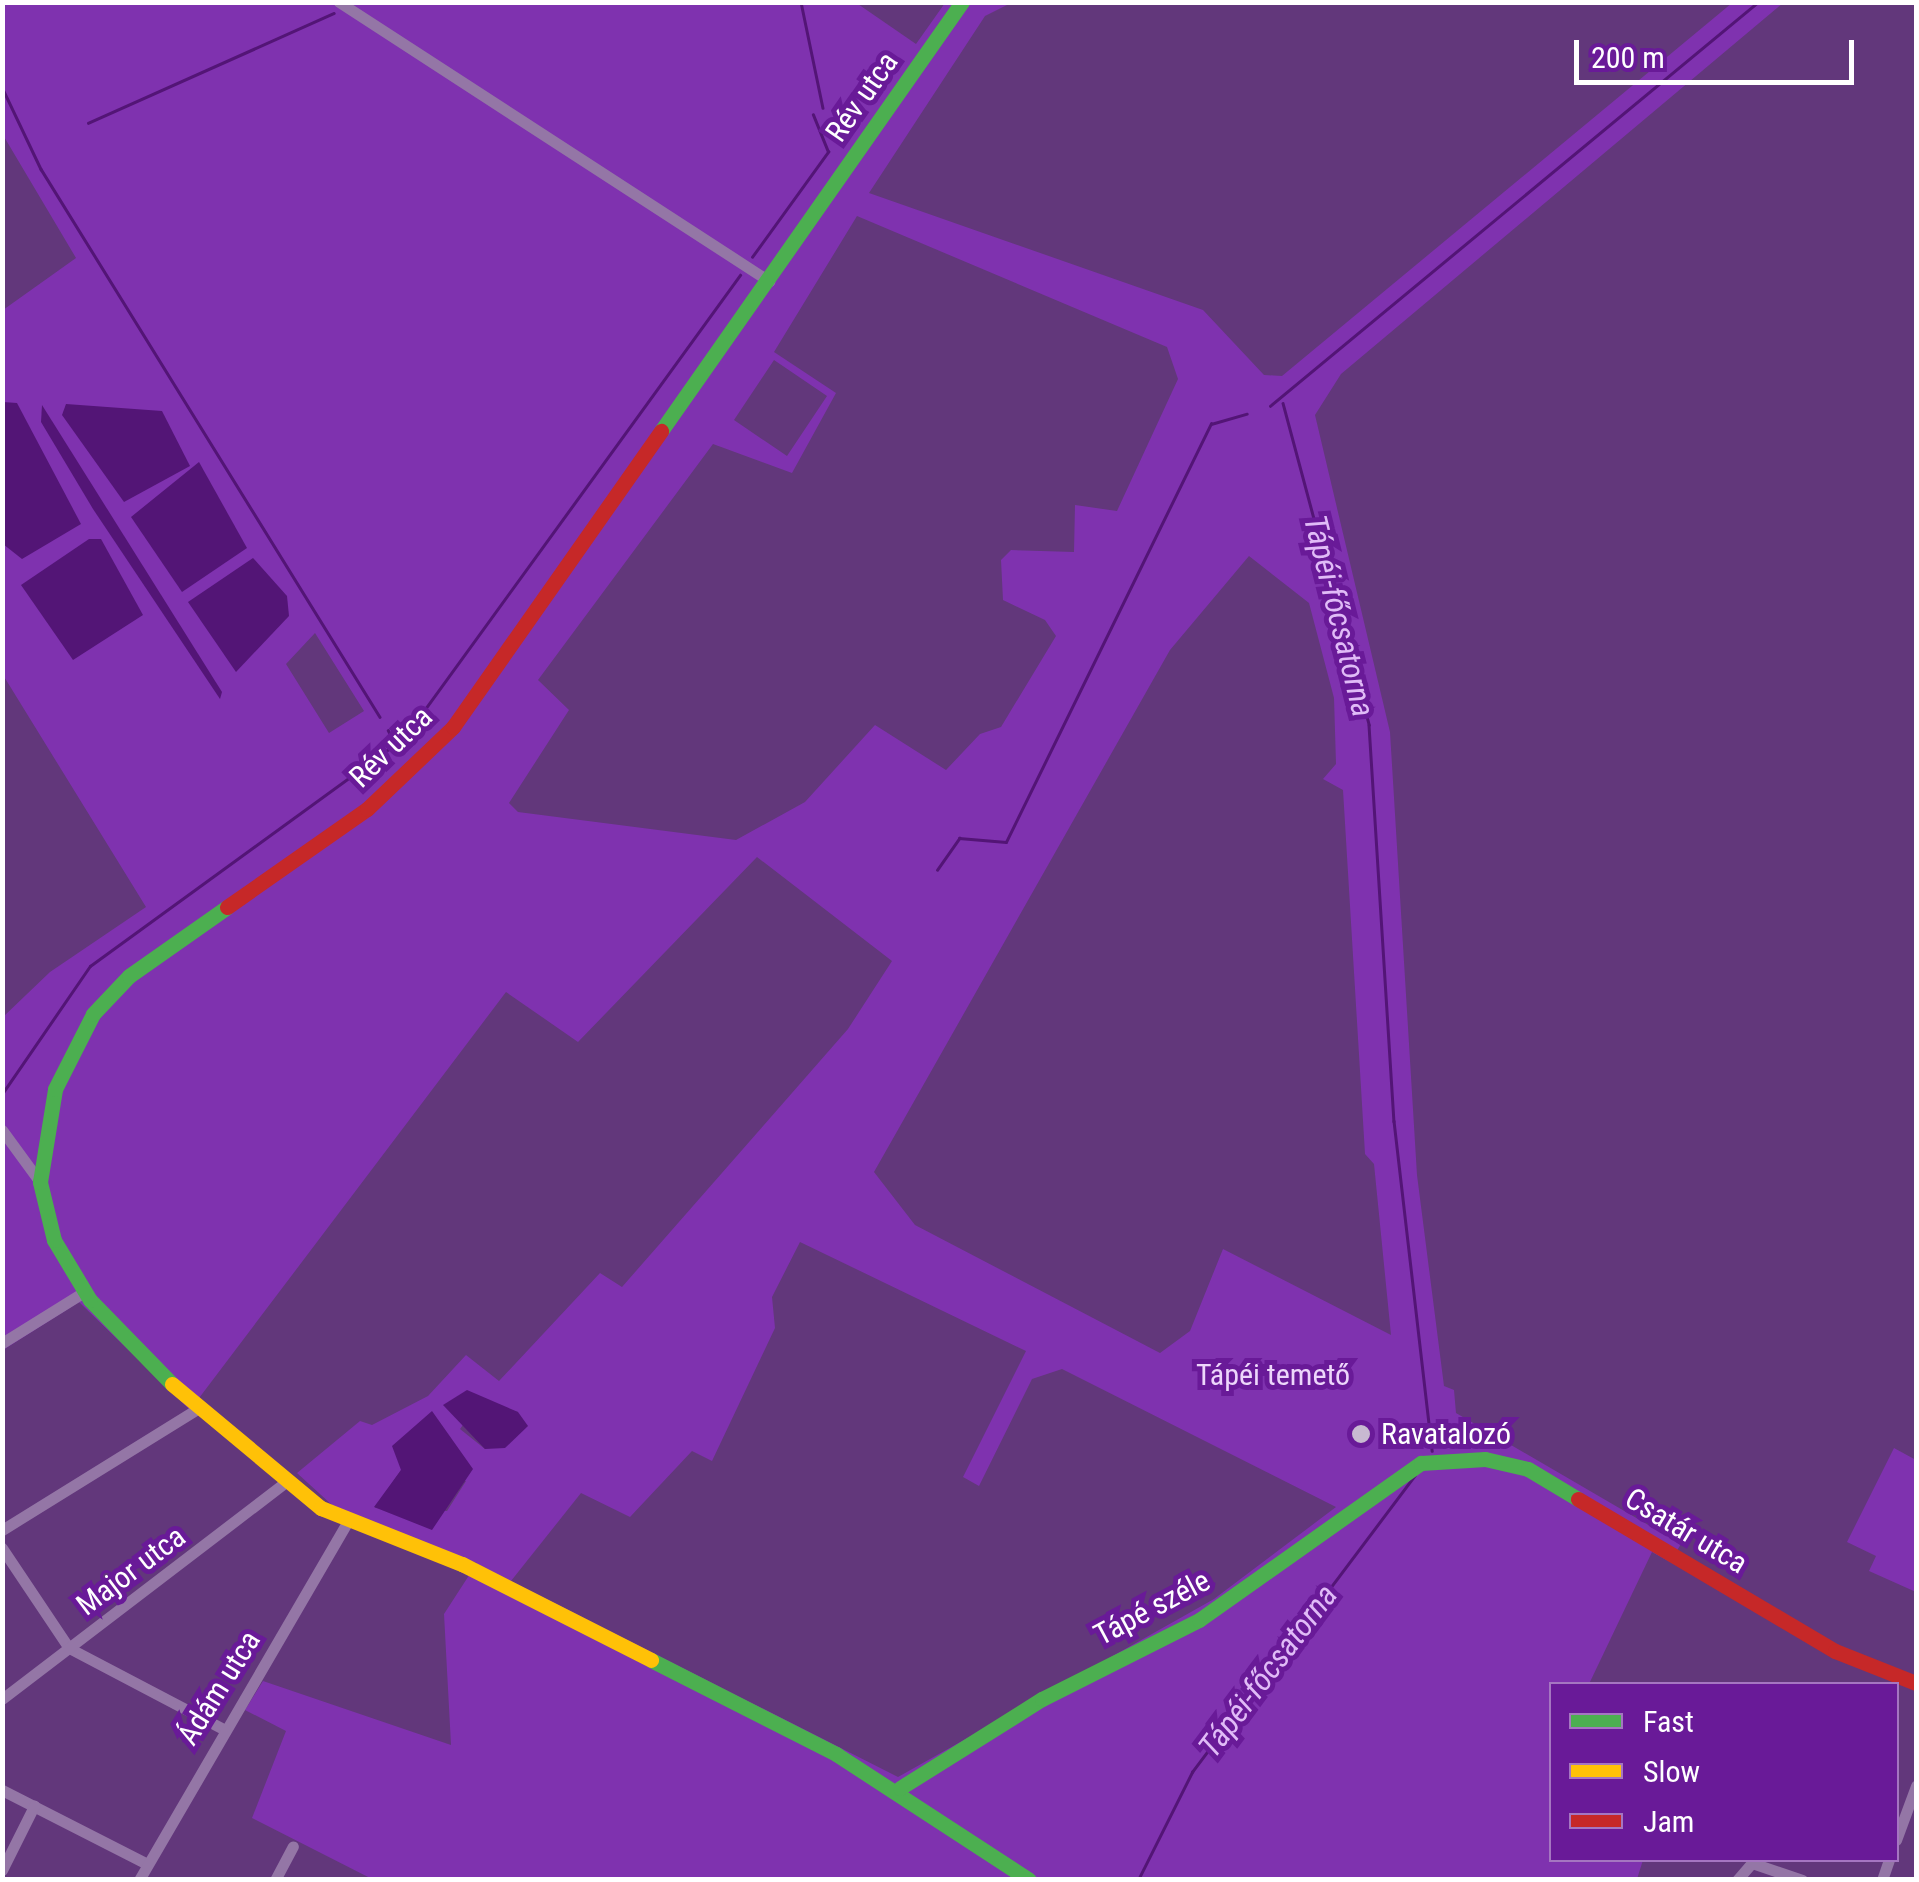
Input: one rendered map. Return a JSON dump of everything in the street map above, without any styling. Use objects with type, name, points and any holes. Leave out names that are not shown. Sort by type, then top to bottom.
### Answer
[{"type":"street","points":[[339,2],[770,281]]},
{"type":"street","name":"Rév utca","points":[[962,2],[770,281],[453,726],[367,809],[99,1006],[58,1078],[40,1182],[54,1240],[84,1292],[199,1408],[346,1524],[462,1564],[900,1788],[1028,1880]]},
{"type":"street","points":[[2,1130],[40,1182]]},
{"type":"street","points":[[2,1343],[84,1292]]},
{"type":"street","points":[[2,1530],[199,1408]]},
{"type":"street","name":"Csatár utca","points":[[1421,1463],[1485,1459],[1528,1469],[1835,1651],[1916,1683]]},
{"type":"street","name":"Tápé széle","points":[[900,1788],[1042,1699],[1199,1620],[1421,1463]]},
{"type":"street","name":"Major utca","points":[[2,1699],[287,1480]]},
{"type":"street","name":"Ádám utca","points":[[138,1880],[346,1524]]},
{"type":"street","points":[[2,1548],[69,1648],[223,1729]]},
{"type":"street","points":[[1899,1832],[1916,1786]]},
{"type":"street","points":[[2,1790],[147,1864]]},
{"type":"street","points":[[2,1870],[34,1806]]},
{"type":"street","points":[[275,1880],[293,1846]]},
{"type":"street","points":[[1738,1880],[1749,1864],[1802,1880]]},
{"type":"green space","name":"Tápéi temető","points":[[855,2],[916,44],[945,3],[1011,3],[985,16],[869,193],[1203,310],[1264,375],[1282,376],[1732,3],[1783,3],[1341,374],[1315,415],[1390,732],[1417,1175],[1444,1386],[1454,1390],[1456,1413],[1681,1544],[1670,1562],[1652,1552],[1590,1682],[1549,1682],[1549,1862],[1642,1862],[1637,1879],[374,1880],[252,1818],[286,1731],[245,1710],[263,1681],[451,1745],[444,1614],[477,1563],[344,1516],[297,1473],[360,1421],[372,1425],[428,1396],[466,1355],[499,1381],[600,1273],[622,1287],[848,1029],[892,961],[757,857],[578,1042],[506,992],[190,1410],[79,1302],[3,1350],[3,1017],[50,972],[146,907],[3,675],[3,310],[76,258],[3,135],[3,3]],"holes":[[[857,216],[1167,347],[1178,379],[1117,511],[1075,505],[1074,552],[1011,550],[1001,560],[1003,600],[1045,620],[1056,636],[1001,727],[980,734],[946,770],[875,725],[805,802],[736,840],[518,812],[509,803],[569,710],[538,680],[713,444],[792,473],[836,393],[774,352]],[[774,360],[827,396],[787,456],[734,420]],[[1249,556],[1309,603],[1334,698],[1336,764],[1323,779],[1343,790],[1365,1154],[1374,1164],[1391,1335],[1223,1249],[1190,1331],[1160,1353],[915,1225],[874,1172],[1170,650]],[[315,633],[364,711],[329,733],[286,664]],[[800,1242],[1026,1351],[963,1477],[979,1486],[1032,1379],[1062,1369],[1336,1507],[1214,1599],[898,1777],[511,1581],[581,1493],[630,1517],[692,1451],[712,1461],[775,1328],[772,1297]],[[480,1402],[518,1412],[485,1449],[460,1429]],[[401,1470],[466,1481],[447,1511],[375,1508]]]},
{"type":"green space","points":[[1894,1448],[1916,1460],[1916,1592],[1869,1571],[1876,1556],[1847,1542]]},
{"type":"shaded area","points":[[3,402],[17,403],[81,524],[22,559],[3,544]]},
{"type":"shaded area","points":[[66,404],[162,411],[190,466],[124,502],[62,415]]},
{"type":"shaded area","points":[[42,405],[222,692],[220,699],[93,509],[41,422]]},
{"type":"shaded area","points":[[199,462],[247,548],[182,592],[131,517]]},
{"type":"shaded area","points":[[89,539],[101,539],[143,615],[73,660],[21,585]]},
{"type":"shaded area","points":[[253,558],[287,596],[289,616],[236,672],[188,602]]},
{"type":"shaded area","points":[[467,1390],[518,1412],[528,1426],[505,1448],[485,1449],[443,1405]]},
{"type":"shaded area","points":[[432,1411],[473,1469],[432,1530],[374,1507],[401,1470],[392,1446]]},
{"type":"waterway","points":[[801,2],[823,108]]},
{"type":"waterway","name":"Tápéi-főcsatorna","points":[[1270,406],[1758,2]]},
{"type":"waterway","points":[[88,123],[334,13]]},
{"type":"waterway","points":[[2,87],[41,169],[380,717]]},
{"type":"waterway","points":[[752,257],[828,152],[813,115]]},
{"type":"waterway","points":[[407,734],[740,275]]},
{"type":"waterway","name":"Tápéi-főcsatorna","points":[[1283,403],[1369,725],[1394,1121],[1432,1451]]},
{"type":"waterway","points":[[937,870],[959,838],[1006,842],[1211,424],[1247,414]]},
{"type":"waterway","points":[[2,1094],[90,966],[395,744],[388,731]]},
{"type":"waterway","name":"Tápéi-főcsatorna","points":[[1138,1880],[1192,1772],[1415,1475]]},
{"type":"traffic: fast","points":[[661,431],[962,2]]},
{"type":"traffic: fast","points":[[172,1384],[90,1300],[54,1240],[40,1182],[55,1089],[93,1014],[129,976],[227,907]]},
{"type":"traffic: fast","points":[[900,1788],[1042,1699],[1199,1620],[1421,1463],[1485,1459],[1528,1469],[1578,1499]]},
{"type":"traffic: fast","points":[[651,1660],[836,1754],[1029,1880]]},
{"type":"traffic: slow","points":[[172,1384],[321,1508],[462,1564],[651,1660]]},
{"type":"traffic: jam","points":[[227,907],[367,809],[453,727],[661,431]]},
{"type":"traffic: jam","points":[[1578,1499],[1835,1651],[1916,1683]]},
{"type":"place","name":"Ravatalozó","points":[[1361,1434]]}]
